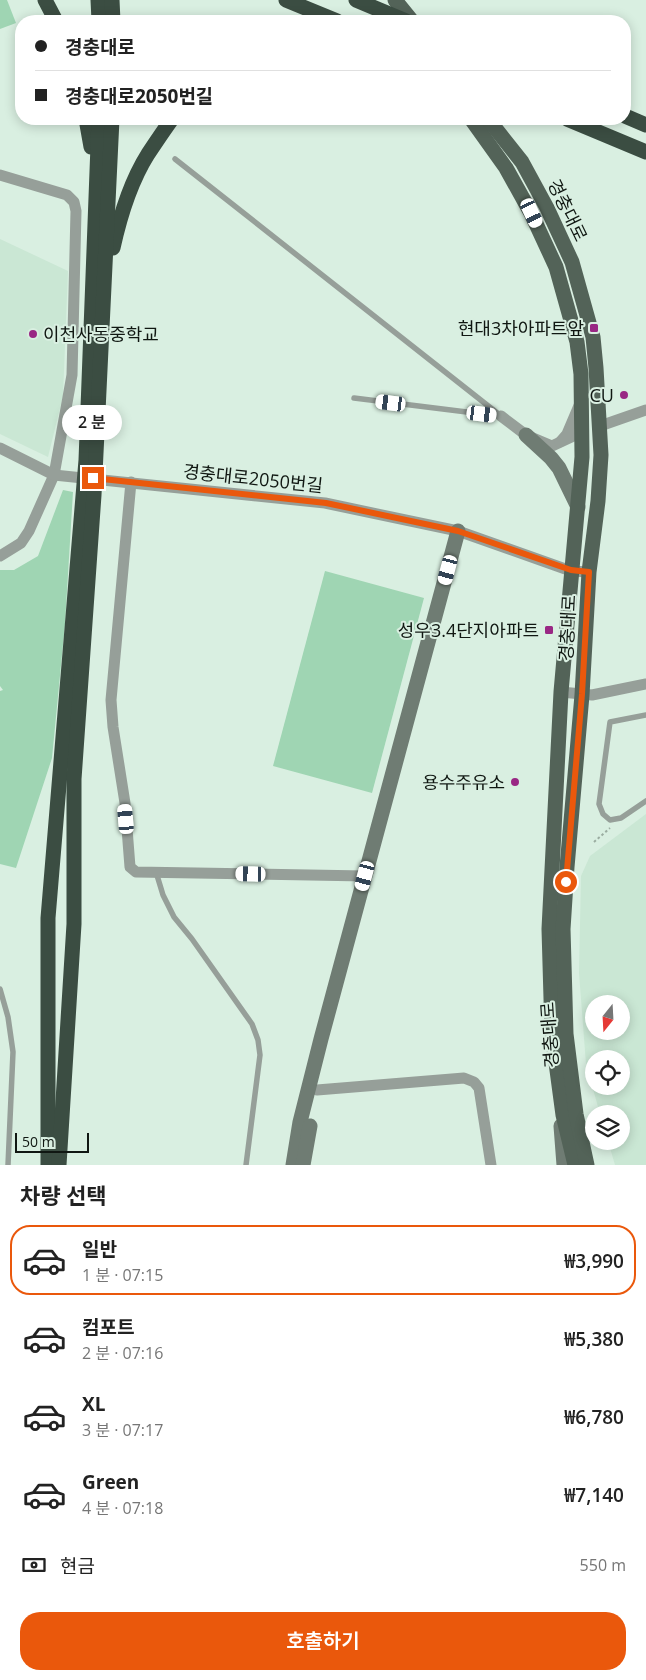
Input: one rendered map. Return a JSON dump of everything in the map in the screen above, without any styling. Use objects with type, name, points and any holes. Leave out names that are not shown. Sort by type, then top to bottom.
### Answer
[{"type":"highway","points":[[45,0],[53,15]]},
{"type":"highway","points":[[98,0],[99,15]]},
{"type":"highway","points":[[112,0],[113,15]]},
{"type":"highway","points":[[286,0],[322,15]]},
{"type":"highway","points":[[356,0],[392,15]]},
{"type":"highway","points":[[631,119],[646,125]]},
{"type":"highway","points":[[87,125],[92,157],[95,220]]},
{"type":"highway","points":[[91,460],[95,220],[99,125]]},
{"type":"highway","points":[[59,1165],[74,924],[74,779],[91,460],[104,286],[112,125]]},
{"type":"highway","points":[[104,286],[121,215],[134,182],[147,155],[168,125]]},
{"type":"highway","points":[[581,125],[646,152]]},
{"type":"highway","points":[[48,1165],[48,918],[89,495]]},
{"type":"main road","points":[[376,0],[388,15]]},
{"type":"main road","points":[[395,0],[407,15]]},
{"type":"main road","name":"경충대로","points":[[475,125],[506,168],[532,213],[556,267],[577,342],[582,432],[578,507],[561,692],[550,929],[552,1033],[563,1115],[575,1165]]},
{"type":"main road","name":"경충대로","points":[[493,125],[522,162],[547,208],[572,262],[593,337],[601,455],[598,501],[589,572],[582,694],[566,867],[564,929],[566,1034],[569,1067],[576,1114],[587,1165]]},
{"type":"street","points":[[0,175],[67,195],[74,202],[76,212],[72,374],[54,475],[30,531],[21,543],[0,556]]},
{"type":"street","points":[[558,443],[567,434],[581,399]]},
{"type":"street","points":[[526,435],[552,446],[582,432],[646,410]]},
{"type":"street","points":[[501,416],[526,435],[551,458],[559,468],[578,507]]},
{"type":"street","points":[[0,448],[54,475]]},
{"type":"street","name":"경충대로2050번길","points":[[54,475],[326,503],[458,531],[571,570],[589,572]]},
{"type":"street","points":[[131,482],[111,700],[112,727],[124,803],[130,867],[136,872],[365,876]]},
{"type":"street","points":[[292,1165],[300,1122],[321,1039],[458,531]]},
{"type":"street","points":[[561,692],[592,695],[646,684]]},
{"type":"street","points":[[304,1165],[317,1090],[326,1052],[321,1039]]},
{"type":"street","points":[[317,1090],[464,1078],[474,1082],[479,1088],[491,1165]]},
{"type":"street","points":[[563,1115],[561,1131],[564,1165]]},
{"type":"lane","points":[[175,159],[501,416]]},
{"type":"lane","points":[[354,398],[501,416]]},
{"type":"lane","points":[[646,715],[610,722],[599,804],[603,814],[610,820],[621,818],[646,801]]},
{"type":"lane","points":[[156,872],[163,895],[174,917],[192,939],[252,1024],[258,1040],[260,1055],[246,1165]]},
{"type":"lane","points":[[0,989],[8,1017],[13,1052],[8,1165]]},
{"type":"path","points":[[594,842],[621,818]]},
{"type":"shaded area","name":"이천사동중학교","points":[[0,239],[68,271],[63,396],[48,457],[0,434]]},
{"type":"shaded area","points":[[646,814],[646,1165],[615,1165],[611,1150],[630,1150],[630,1105],[597,1105],[595,1095],[630,1095],[630,1050],[585,1051],[579,973],[581,876],[590,856]]},
{"type":"green space","points":[[0,0],[7,0],[15,23],[0,29]]},
{"type":"green space","points":[[63,490],[73,492],[65,624],[52,758],[16,868],[0,864],[0,691],[3,690],[0,686],[0,570],[14,570],[38,556]]},
{"type":"green space","points":[[325,571],[424,598],[372,793],[273,766]]},
{"type":"place","name":"현대3차아파트앞","points":[[594,328]]},
{"type":"place","name":"이천사동중학교","points":[[33,334]]},
{"type":"place","name":"CU","points":[[624,395]]},
{"type":"place","name":"성우3.4단지아파트","points":[[549,630]]},
{"type":"place","name":"용수주유소","points":[[515,782]]},
{"type":"route","points":[[93,478],[326,503],[458,531],[571,570],[589,572],[582,694],[566,882]]}]
